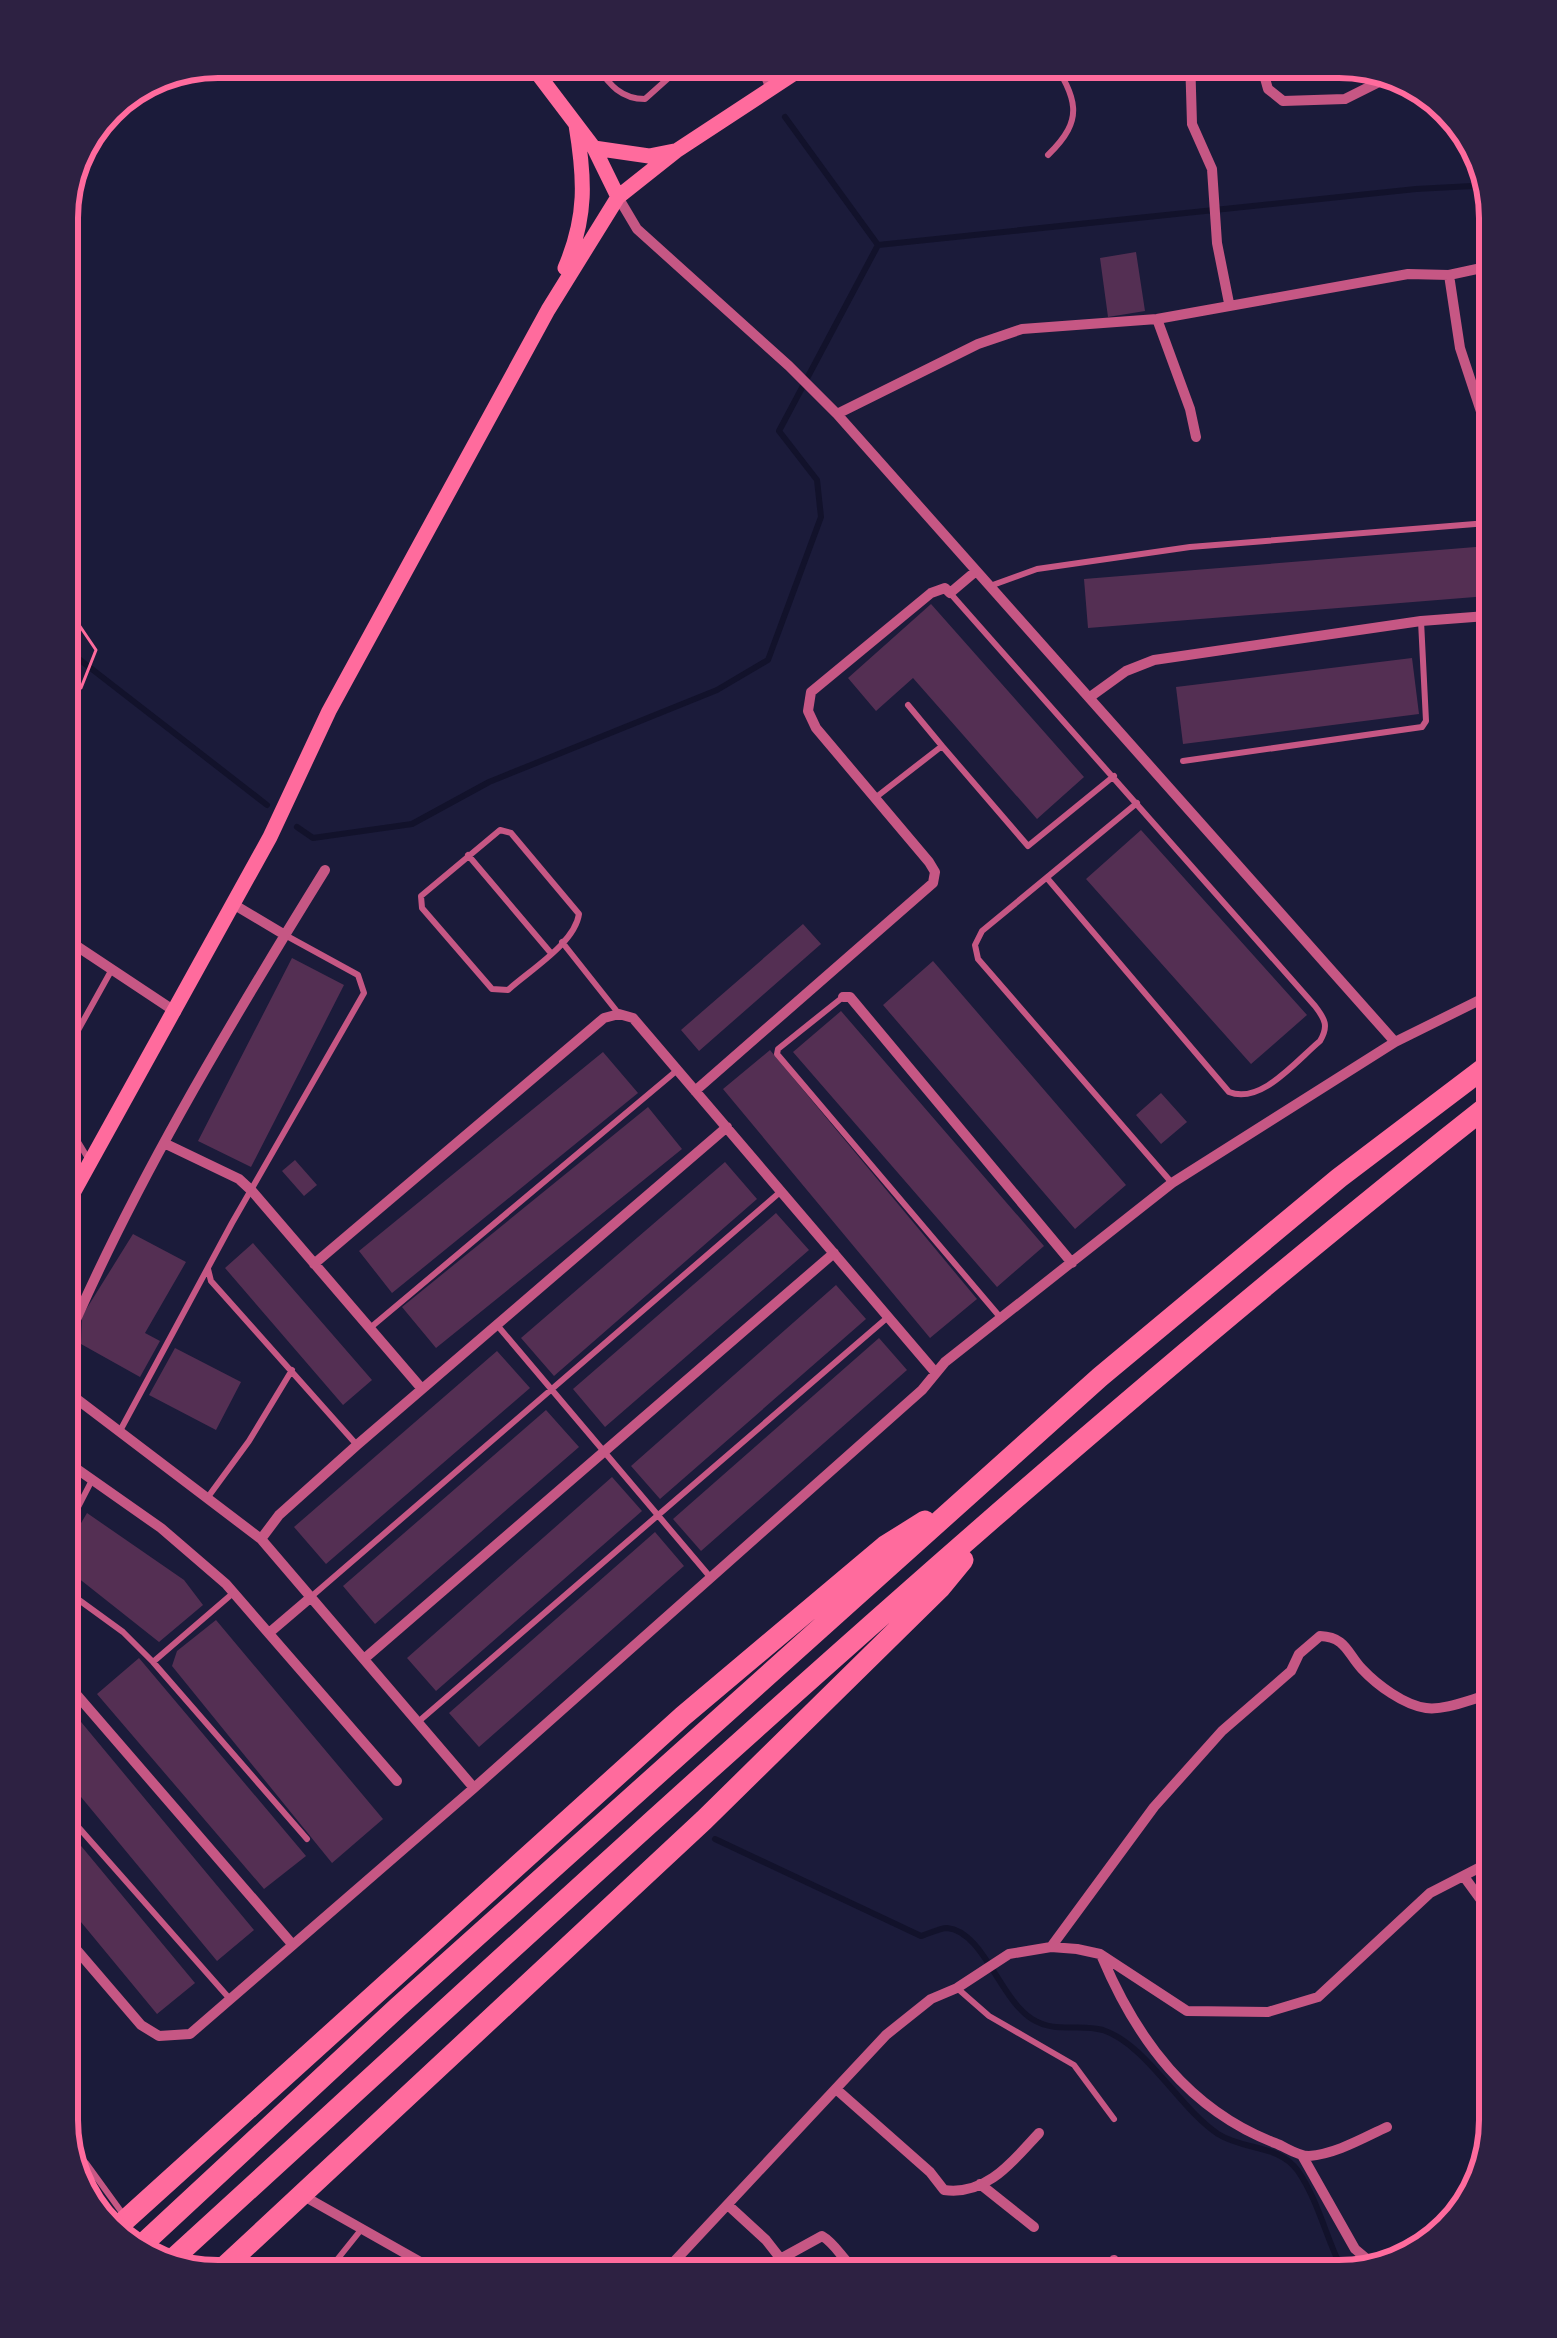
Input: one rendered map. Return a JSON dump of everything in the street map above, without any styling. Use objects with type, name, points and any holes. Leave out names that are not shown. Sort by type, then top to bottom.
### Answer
[{"type":"highway","points":[[147,2240],[398,2007],[1100,1377],[1284,1224],[1479,1072]]},
{"type":"highway","points":[[178,2254],[1005,1508],[1315,1241],[1479,1112]]},
{"type":"highway","points":[[123,2222],[683,1716],[885,1546],[982,1485]]},
{"type":"highway","points":[[232,2260],[704,1820],[940,1588],[1005,1508]]},
{"type":"main road","points":[[541,78],[594,148],[618,197]]},
{"type":"main road","points":[[78,1186],[270,837],[329,711],[548,310],[618,197],[676,151],[786,78]]},
{"type":"main road","points":[[548,310],[577,241],[585,183],[576,125]]},
{"type":"main road","points":[[594,148],[649,156],[676,151]]},
{"type":"street","points":[[767,78],[771,88]]},
{"type":"street","points":[[1191,78],[1192,124],[1212,169],[1216,232],[1229,303]]},
{"type":"street","points":[[1265,78],[1268,89],[1283,101],[1345,99],[1376,83]]},
{"type":"street","points":[[618,197],[637,229],[832,410],[1395,1042]]},
{"type":"street","points":[[832,410],[1022,329],[1157,319],[1408,274],[1449,275],[1479,269]]},
{"type":"street","points":[[1449,275],[1460,348],[1479,406]]},
{"type":"street","points":[[1157,319],[1196,437]]},
{"type":"street","points":[[695,1091],[934,883],[929,862],[816,728],[808,711],[811,692],[931,592],[945,588],[950,593],[976,571]]},
{"type":"street","points":[[1090,697],[1126,671],[1154,660],[1479,617]]},
{"type":"street","points":[[78,1312],[166,1144],[325,871]]},
{"type":"street","points":[[233,904],[285,934]]},
{"type":"street","points":[[78,948],[176,1012]]},
{"type":"street","points":[[843,998],[850,997],[1072,1263]]},
{"type":"street","points":[[78,1952],[141,2025],[159,2036],[190,2034],[474,1788],[1000,1317],[1172,1183],[1395,1042],[1479,1000]]},
{"type":"street","points":[[314,1264],[604,1018],[619,1013],[633,1018],[935,1372]]},
{"type":"street","points":[[261,1539],[279,1515],[357,1445],[727,1127]]},
{"type":"street","points":[[166,1144],[252,1191],[422,1389]]},
{"type":"street","points":[[364,1659],[834,1253]]},
{"type":"street","points":[[78,1399],[261,1539],[474,1788]]},
{"type":"street","points":[[78,1469],[161,1528],[233,1593],[397,1781]]},
{"type":"street","points":[[269,1633],[310,1598]]},
{"type":"street","points":[[1051,1947],[1154,1807],[1222,1731],[1292,1670],[1298,1654],[1320,1636],[1334,1636],[1345,1643],[1359,1666],[1380,1686],[1420,1708],[1443,1709],[1479,1696]]},
{"type":"street","points":[[78,1696],[292,1944]]},
{"type":"street","points":[[676,2260],[909,2014],[1010,1954],[1051,1947],[1100,1954],[1187,2011],[1268,2012],[1318,1997],[1430,1893],[1479,1870]]},
{"type":"street","points":[[1465,1878],[1479,1897]]},
{"type":"street","points":[[1100,1954],[1119,1999],[1151,2049],[1194,2097],[1245,2132],[1303,2157],[1334,2150],[1387,2127]]},
{"type":"street","points":[[836,2089],[944,2190],[958,2192],[999,2176],[1039,2132]]},
{"type":"street","points":[[1303,2157],[1354,2249],[1364,2257]]},
{"type":"street","points":[[980,2184],[1034,2227]]},
{"type":"street","points":[[302,2194],[415,2260]]},
{"type":"street","points":[[729,2206],[782,2258],[822,2236],[847,2260]]},
{"type":"lane","points":[[606,78],[630,99],[645,99],[668,78]]},
{"type":"lane","points":[[1048,155],[1075,117],[1063,78]]},
{"type":"lane","points":[[990,586],[1037,569],[1190,547],[1479,524]]},
{"type":"lane","points":[[950,593],[1324,1018],[1326,1030],[1320,1041],[1256,1094],[1229,1092],[1046,878]]},
{"type":"lane","points":[[1183,761],[1422,728],[1426,722],[1421,621]]},
{"type":"lane","points":[[908,705],[1028,846],[1114,776]]},
{"type":"lane","points":[[875,798],[942,746]]},
{"type":"lane","points":[[1137,803],[982,931],[975,945],[979,959],[1172,1183]]},
{"type":"lane","points":[[500,830],[511,833],[579,914],[577,927],[562,942],[508,990],[492,989],[422,908],[421,896],[500,830]]},
{"type":"lane","points":[[469,855],[550,952]]},
{"type":"lane","points":[[121,1429],[364,993],[358,975],[285,934]]},
{"type":"lane","points":[[562,942],[619,1013]]},
{"type":"lane","points":[[78,1031],[112,970]]},
{"type":"lane","points":[[843,998],[778,1048],[777,1054],[1000,1317]]},
{"type":"lane","points":[[370,1328],[677,1070]]},
{"type":"lane","points":[[78,1142],[91,1163]]},
{"type":"lane","points":[[310,1598],[782,1191]]},
{"type":"lane","points":[[208,1269],[211,1281],[357,1445]]},
{"type":"lane","points":[[418,1722],[889,1317]]},
{"type":"lane","points":[[497,1325],[711,1577]]},
{"type":"lane","points":[[208,1497],[249,1442],[292,1369]]},
{"type":"lane","points":[[78,1507],[92,1479]]},
{"type":"lane","points":[[153,1662],[233,1593]]},
{"type":"lane","points":[[78,1599],[123,1632],[153,1662],[307,1839]]},
{"type":"lane","points":[[78,1827],[229,1998]]},
{"type":"lane","points":[[962,1985],[989,2016],[1074,2065],[1114,2119]]},
{"type":"lane","points":[[85,2162],[110,2208]]},
{"type":"lane","points":[[337,2260],[360,2231]]},
{"type":"path","points":[[78,623],[96,650],[81,688]]},
{"type":"building","points":[[1136,252],[1145,311],[1108,317],[1100,258]]},
{"type":"building","points":[[1479,547],[1479,597],[1088,628],[1084,579]]},
{"type":"building","points":[[931,604],[1084,777],[1037,819],[913,678],[876,711],[848,678]]},
{"type":"building","points":[[1412,658],[1419,714],[1183,744],[1176,687]]},
{"type":"building","points":[[1141,830],[1307,1015],[1251,1064],[1086,879]]},
{"type":"building","points":[[803,924],[821,944],[699,1051],[681,1030]]},
{"type":"building","points":[[292,958],[344,985],[251,1167],[198,1141]]},
{"type":"building","points":[[933,961],[1126,1185],[1075,1229],[883,1005]]},
{"type":"building","points":[[841,1011],[1044,1246],[997,1287],[793,1052]]},
{"type":"building","points":[[770,1050],[977,1299],[930,1338],[723,1089]]},
{"type":"building","points":[[603,1052],[638,1093],[392,1293],[359,1251]]},
{"type":"building","points":[[1161,1093],[1187,1122],[1161,1144],[1136,1115]]},
{"type":"building","points":[[648,1107],[682,1149],[436,1348],[402,1307]]},
{"type":"building","points":[[295,1160],[317,1185],[304,1196],[282,1171]]},
{"type":"building","points":[[725,1162],[757,1199],[554,1376],[521,1338]]},
{"type":"building","points":[[776,1213],[809,1250],[605,1427],[573,1389]]},
{"type":"building","points":[[133,1234],[186,1262],[145,1333],[160,1341],[140,1377],[81,1344],[82,1316]]},
{"type":"building","points":[[253,1243],[372,1380],[343,1405],[225,1268]]},
{"type":"building","points":[[836,1285],[866,1319],[660,1499],[631,1466]]},
{"type":"building","points":[[879,1338],[907,1370],[701,1551],[673,1519]]},
{"type":"building","points":[[175,1348],[241,1382],[216,1430],[149,1395]]},
{"type":"building","points":[[497,1351],[530,1388],[326,1564],[294,1527]]},
{"type":"building","points":[[546,1410],[579,1447],[375,1624],[343,1586]]},
{"type":"building","points":[[612,1477],[642,1511],[436,1691],[407,1658]]},
{"type":"building","points":[[87,1513],[184,1580],[203,1605],[159,1642],[78,1578],[78,1528]]},
{"type":"building","points":[[655,1532],[684,1566],[479,1747],[449,1713]]},
{"type":"building","points":[[216,1620],[383,1819],[332,1863],[172,1666],[177,1651]]},
{"type":"building","points":[[139,1658],[306,1856],[264,1889],[97,1694]]},
{"type":"building","points":[[78,1718],[254,1930],[217,1961],[78,1793]]},
{"type":"building","points":[[78,1842],[195,1983],[157,2014],[78,1918]]},
{"type":"waterway","points":[[785,117],[878,245]]},
{"type":"waterway","points":[[297,827],[313,838],[412,824],[489,782],[717,690],[768,660],[821,517],[817,480],[779,431],[878,245],[1475,186]]},
{"type":"waterway","points":[[78,658],[267,805]]},
{"type":"waterway","points":[[715,1839],[921,1936],[944,1928],[960,1932],[1032,2019],[1050,2026],[1103,2030],[1119,2038],[1218,2134],[1290,2162],[1312,2197],[1338,2260]]}]
